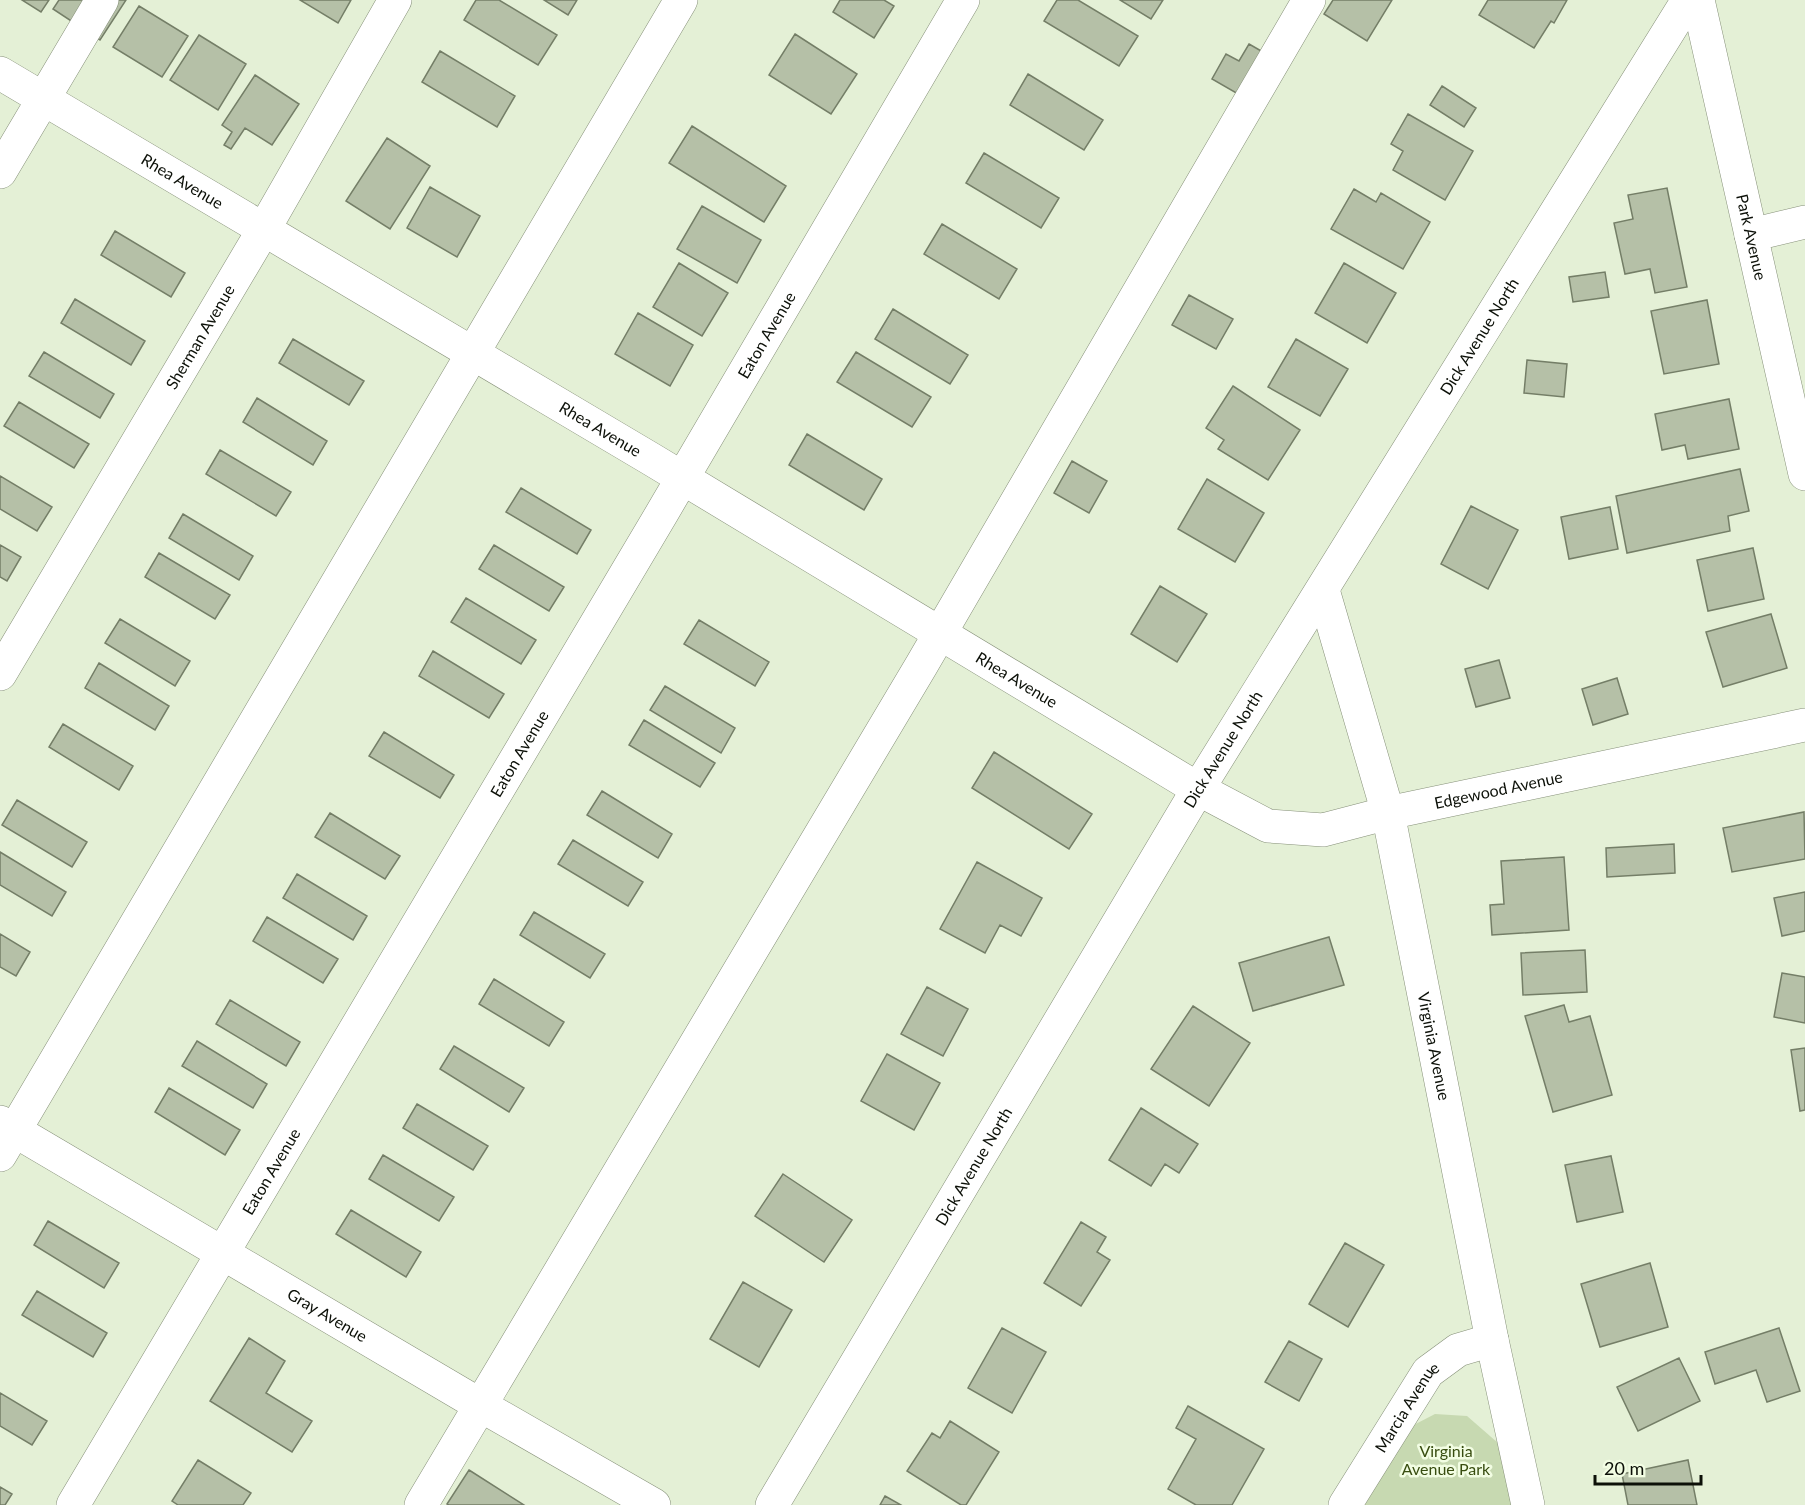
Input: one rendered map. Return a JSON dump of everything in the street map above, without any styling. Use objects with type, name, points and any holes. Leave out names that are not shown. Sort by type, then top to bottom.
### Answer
[{"type":"street","points":[[0,172],[102,0]]},
{"type":"street","name":"Sherman Avenue","points":[[0,674],[264,229],[395,0]]},
{"type":"street","points":[[5,1136],[681,0]]},
{"type":"street","name":"Eaton Avenue","points":[[73,1505],[963,0]]},
{"type":"street","points":[[421,1505],[940,633],[1309,0]]},
{"type":"street","name":"Dick Avenue North","points":[[772,1505],[1198,789],[1688,0]]},
{"type":"street","name":"Park Avenue","points":[[1698,0],[1805,474]]},
{"type":"street","name":"Rhea Avenue","points":[[0,73],[682,478],[1198,789]]},
{"type":"street","points":[[1751,235],[1805,222]]},
{"type":"street","name":"Virginia Avenue","points":[[1323,590],[1388,813],[1492,1340],[1528,1505]]},
{"type":"street","name":"Edgewood Avenue","points":[[1198,789],[1268,826],[1323,830],[1388,813],[1805,725]]},
{"type":"street","name":"Gray Avenue","points":[[5,1136],[222,1253],[654,1505]]},
{"type":"street","name":"Marcia Avenue","points":[[1345,1505],[1428,1372],[1458,1350],[1492,1340]]},
{"type":"green space","name":"Virginia Avenue Park","points":[[1435,1414],[1467,1416],[1498,1443],[1512,1505],[1359,1505],[1402,1431]]},
{"type":"building","points":[[22,0],[49,0],[41,12]]},
{"type":"building","points":[[59,0],[126,0],[100,40],[53,9]]},
{"type":"building","points":[[300,0],[351,0],[338,23]]},
{"type":"building","points":[[476,0],[499,0],[557,35],[538,65],[464,20]]},
{"type":"building","points":[[544,0],[577,0],[568,15]]},
{"type":"building","points":[[840,0],[884,0],[894,6],[874,38],[833,12]]},
{"type":"building","points":[[1057,0],[1078,0],[1138,36],[1119,66],[1044,21]]},
{"type":"building","points":[[1120,0],[1163,0],[1151,19]]},
{"type":"building","points":[[1333,0],[1392,0],[1367,41],[1324,14]]},
{"type":"building","points":[[1488,0],[1567,0],[1554,23],[1551,21],[1534,48],[1479,15]]},
{"type":"building","points":[[139,6],[188,36],[162,77],[113,47]]},
{"type":"building","points":[[795,34],[857,74],[831,114],[769,75]]},
{"type":"building","points":[[199,35],[246,64],[218,110],[170,80]]},
{"type":"building","points":[[1249,44],[1270,56],[1245,98],[1212,79],[1226,54],[1239,61]]},
{"type":"building","points":[[440,51],[515,96],[497,127],[422,82]]},
{"type":"building","points":[[1028,74],[1103,120],[1084,150],[1010,105]]},
{"type":"building","points":[[255,75],[299,104],[272,145],[245,128],[231,149],[224,145],[232,132],[222,125]]},
{"type":"building","points":[[1442,86],[1476,108],[1464,127],[1430,105]]},
{"type":"building","points":[[1408,114],[1473,151],[1445,200],[1393,170],[1403,151],[1391,144]]},
{"type":"building","points":[[692,126],[786,186],[764,222],[669,163]]},
{"type":"building","points":[[387,138],[430,166],[390,229],[346,201]]},
{"type":"building","points":[[984,153],[1059,198],[1041,228],[966,183]]},
{"type":"building","points":[[430,187],[480,216],[457,257],[407,228]]},
{"type":"building","points":[[1667,188],[1687,287],[1655,293],[1650,269],[1625,274],[1614,223],[1633,219],[1628,195]]},
{"type":"building","points":[[1354,189],[1376,202],[1381,193],[1430,222],[1403,269],[1331,229]]},
{"type":"building","points":[[702,206],[761,240],[737,283],[677,249]]},
{"type":"building","points":[[942,224],[1017,269],[999,299],[924,254]]},
{"type":"building","points":[[115,231],[185,273],[171,297],[101,255]]},
{"type":"building","points":[[679,263],[728,293],[702,336],[653,307]]},
{"type":"building","points":[[1344,263],[1396,293],[1367,343],[1315,313]]},
{"type":"building","points":[[1605,272],[1609,297],[1573,302],[1569,277]]},
{"type":"building","points":[[1189,295],[1233,319],[1216,349],[1172,325]]},
{"type":"building","points":[[75,299],[145,341],[131,365],[61,323]]},
{"type":"building","points":[[1707,300],[1719,364],[1664,374],[1651,311]]},
{"type":"building","points":[[893,309],[968,355],[950,384],[875,339]]},
{"type":"building","points":[[638,313],[693,345],[670,386],[615,354]]},
{"type":"building","points":[[293,339],[364,381],[349,405],[279,363]]},
{"type":"building","points":[[1296,339],[1348,369],[1320,416],[1268,387]]},
{"type":"building","points":[[44,352],[114,394],[100,418],[29,376]]},
{"type":"building","points":[[856,352],[931,397],[912,427],[837,382]]},
{"type":"building","points":[[1527,360],[1567,364],[1564,397],[1524,393]]},
{"type":"building","points":[[1233,386],[1300,430],[1268,480],[1218,449],[1224,440],[1206,428]]},
{"type":"building","points":[[257,398],[327,441],[313,465],[243,422]]},
{"type":"building","points":[[1729,399],[1739,449],[1688,459],[1685,445],[1662,450],[1655,414]]},
{"type":"building","points":[[19,402],[89,444],[74,468],[4,426]]},
{"type":"building","points":[[807,434],[882,479],[864,510],[789,465]]},
{"type":"building","points":[[220,450],[291,492],[276,516],[206,474]]},
{"type":"building","points":[[1072,461],[1107,481],[1089,513],[1054,493]]},
{"type":"building","points":[[1740,469],[1749,511],[1728,516],[1730,531],[1627,553],[1616,496]]},
{"type":"building","points":[[0,476],[52,507],[37,531],[0,509]]},
{"type":"building","points":[[1207,479],[1264,513],[1235,562],[1178,529]]},
{"type":"building","points":[[521,488],[591,530],[577,554],[506,512]]},
{"type":"building","points":[[1471,506],[1518,530],[1488,589],[1441,564]]},
{"type":"building","points":[[1610,507],[1618,549],[1569,559],[1561,517]]},
{"type":"building","points":[[183,514],[253,556],[239,580],[169,538]]},
{"type":"building","points":[[0,545],[21,557],[7,581],[0,577]]},
{"type":"building","points":[[494,545],[564,587],[549,611],[479,569]]},
{"type":"building","points":[[1753,548],[1764,599],[1708,611],[1697,560]]},
{"type":"building","points":[[159,553],[230,595],[215,619],[145,577]]},
{"type":"building","points":[[1160,586],[1207,614],[1177,662],[1131,634]]},
{"type":"building","points":[[466,598],[536,640],[521,664],[451,622]]},
{"type":"building","points":[[1771,614],[1787,668],[1723,687],[1706,632]]},
{"type":"building","points":[[120,619],[190,661],[175,686],[105,643]]},
{"type":"building","points":[[699,620],[769,662],[755,686],[684,644]]},
{"type":"building","points":[[433,651],[504,694],[489,718],[419,676]]},
{"type":"building","points":[[1499,660],[1510,698],[1476,707],[1465,669]]},
{"type":"building","points":[[99,663],[169,706],[155,730],[85,688]]},
{"type":"building","points":[[1617,678],[1628,714],[1593,725],[1582,689]]},
{"type":"building","points":[[665,686],[735,728],[721,753],[650,710]]},
{"type":"building","points":[[644,720],[715,763],[700,787],[629,745]]},
{"type":"building","points":[[63,724],[133,766],[119,790],[49,747]]},
{"type":"building","points":[[384,732],[454,775],[440,798],[369,756]]},
{"type":"building","points":[[994,752],[1092,814],[1069,849],[972,788]]},
{"type":"building","points":[[602,791],[672,834],[658,858],[587,815]]},
{"type":"building","points":[[17,800],[87,842],[72,867],[2,825]]},
{"type":"building","points":[[1804,812],[1805,859],[1732,872],[1723,828]]},
{"type":"building","points":[[330,813],[400,856],[385,879],[315,837]]},
{"type":"building","points":[[573,840],[643,882],[628,906],[558,864]]},
{"type":"building","points":[[1674,844],[1675,873],[1607,877],[1606,848]]},
{"type":"building","points":[[0,852],[66,892],[52,916],[0,885]]},
{"type":"building","points":[[1564,857],[1569,930],[1492,935],[1490,905],[1504,904],[1501,861]]},
{"type":"building","points":[[977,862],[1042,898],[1021,936],[1000,925],[985,953],[940,929]]},
{"type":"building","points":[[297,874],[367,916],[353,940],[283,898]]},
{"type":"building","points":[[1805,892],[1805,931],[1782,936],[1774,898]]},
{"type":"building","points":[[534,912],[605,954],[590,978],[520,935]]},
{"type":"building","points":[[267,917],[338,959],[323,983],[253,941]]},
{"type":"building","points":[[0,934],[30,952],[16,976],[0,967]]},
{"type":"building","points":[[1329,937],[1344,985],[1253,1011],[1239,963]]},
{"type":"building","points":[[1585,950],[1587,992],[1523,995],[1521,953]]},
{"type":"building","points":[[1782,973],[1805,977],[1805,1023],[1774,1017]]},
{"type":"building","points":[[494,979],[564,1022],[549,1046],[479,1004]]},
{"type":"building","points":[[927,987],[968,1009],[943,1056],[901,1034]]},
{"type":"building","points":[[230,1000],[300,1042],[286,1066],[216,1024]]},
{"type":"building","points":[[1564,1005],[1569,1022],[1590,1016],[1612,1095],[1553,1112],[1525,1016]]},
{"type":"building","points":[[1193,1006],[1250,1043],[1209,1106],[1151,1069]]},
{"type":"building","points":[[197,1041],[267,1084],[253,1108],[182,1066]]},
{"type":"building","points":[[454,1046],[524,1088],[509,1112],[440,1069]]},
{"type":"building","points":[[1805,1048],[1805,1110],[1800,1111],[1791,1050]]},
{"type":"building","points":[[887,1054],[940,1083],[914,1130],[861,1101]]},
{"type":"building","points":[[169,1088],[240,1130],[225,1155],[155,1112]]},
{"type":"building","points":[[417,1104],[488,1146],[473,1170],[403,1128]]},
{"type":"building","points":[[1141,1108],[1198,1144],[1179,1173],[1165,1164],[1151,1186],[1109,1160]]},
{"type":"building","points":[[383,1155],[454,1197],[439,1221],[369,1179]]},
{"type":"building","points":[[1611,1156],[1623,1212],[1577,1222],[1565,1165]]},
{"type":"building","points":[[783,1174],[852,1220],[824,1262],[755,1216]]},
{"type":"building","points":[[351,1210],[421,1252],[406,1277],[336,1234]]},
{"type":"building","points":[[48,1221],[119,1263],[104,1288],[34,1245]]},
{"type":"building","points":[[1081,1222],[1106,1237],[1097,1252],[1110,1260],[1081,1306],[1044,1283]]},
{"type":"building","points":[[1345,1243],[1384,1265],[1348,1327],[1309,1304]]},
{"type":"building","points":[[1650,1263],[1668,1327],[1600,1347],[1581,1284]]},
{"type":"building","points":[[743,1282],[792,1310],[759,1367],[710,1339]]},
{"type":"building","points":[[37,1291],[107,1333],[93,1357],[22,1315]]},
{"type":"building","points":[[1002,1328],[1046,1352],[1012,1413],[968,1388]]},
{"type":"building","points":[[1779,1328],[1800,1391],[1767,1402],[1756,1370],[1715,1384],[1705,1352]]},
{"type":"building","points":[[249,1338],[285,1361],[266,1393],[312,1421],[292,1452],[210,1401]]},
{"type":"building","points":[[1289,1341],[1322,1359],[1299,1401],[1265,1382]]},
{"type":"building","points":[[1679,1358],[1700,1401],[1638,1431],[1617,1387]]},
{"type":"building","points":[[0,1393],[47,1421],[32,1445],[0,1426]]},
{"type":"building","points":[[1188,1406],[1264,1449],[1232,1505],[1196,1505],[1168,1489],[1196,1439],[1176,1428]]},
{"type":"building","points":[[950,1421],[999,1452],[966,1505],[961,1505],[907,1471],[932,1433],[940,1438]]},
{"type":"building","points":[[198,1460],[251,1493],[243,1505],[178,1505],[172,1501]]},
{"type":"building","points":[[1688,1460],[1697,1505],[1628,1505],[1622,1474]]},
{"type":"building","points":[[469,1470],[524,1505],[447,1504]]},
{"type":"building","points":[[0,1487],[12,1494],[5,1505],[0,1505]]},
{"type":"building","points":[[885,1496],[901,1505],[880,1505]]}]
